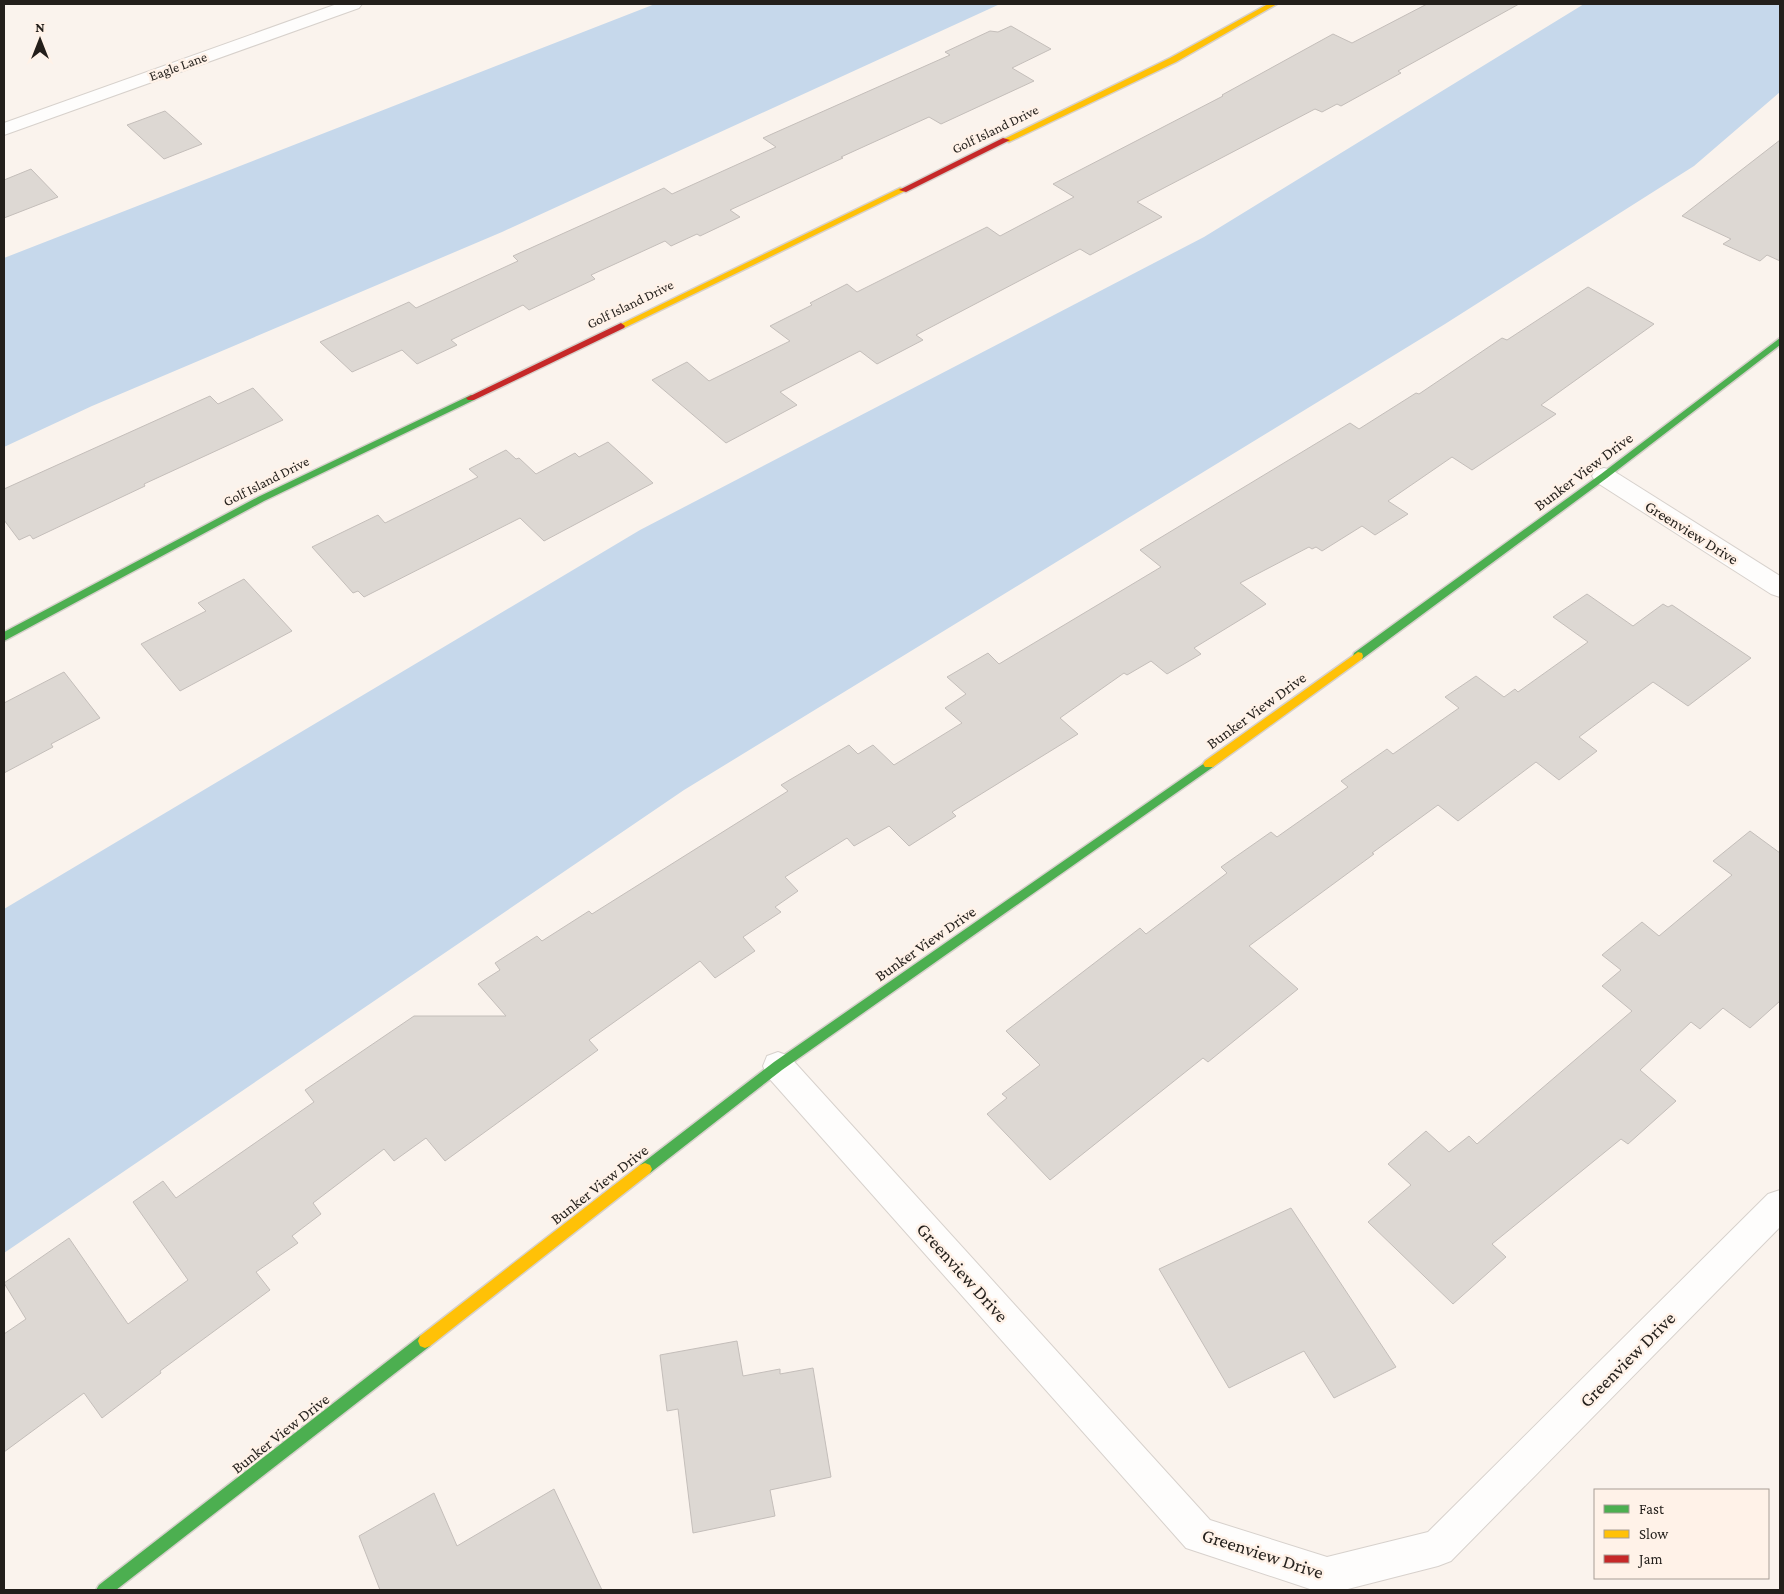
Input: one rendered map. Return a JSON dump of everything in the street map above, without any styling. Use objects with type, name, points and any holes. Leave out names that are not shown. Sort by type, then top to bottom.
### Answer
[{"type":"street","name":"Eagle Lane","points":[[4,129],[353,4]]},
{"type":"street","name":"Golf Island Drive","points":[[4,637],[261,499],[1173,60],[1272,4]]},
{"type":"street","name":"Bunker View Drive","points":[[104,1590],[778,1066],[1207,766],[1604,476],[1780,342]]},
{"type":"street","name":"Greenview Drive","points":[[1604,476],[1780,588]]},
{"type":"street","name":"Greenview Drive","points":[[778,1066],[1199,1535],[1327,1576],[1438,1548],[1780,1205]]},
{"type":"water","points":[[655,4],[1000,4],[502,232],[92,406],[4,447],[4,258]]},
{"type":"water","points":[[1584,4],[1780,4],[1780,92],[1694,166],[1445,324],[684,790],[4,1253],[4,909],[640,530],[1204,237]]},
{"type":"building","points":[[1427,4],[1519,4],[1398,71],[1401,73],[1341,106],[1337,104],[1322,112],[1315,109],[1137,202],[1162,217],[1090,255],[1080,249],[916,335],[923,340],[877,364],[860,351],[780,392],[797,405],[726,443],[652,380],[687,362],[709,381],[790,341],[770,326],[812,305],[810,303],[847,284],[857,292],[987,227],[1000,236],[1074,197],[1053,184],[1223,96],[1333,34],[1352,43]]},
{"type":"building","points":[[1011,26],[1051,49],[1012,68],[1034,81],[941,124],[929,117],[841,157],[843,158],[730,210],[740,217],[700,236],[697,234],[671,246],[665,241],[591,275],[595,279],[529,310],[523,305],[451,340],[457,345],[417,364],[402,350],[352,372],[320,342],[409,302],[416,308],[518,261],[513,256],[664,188],[672,194],[776,147],[763,138],[950,55],[945,52],[990,31],[998,32]]},
{"type":"building","points":[[165,111],[202,144],[164,159],[127,125]]},
{"type":"building","points":[[1780,140],[1780,261],[1767,255],[1760,261],[1723,244],[1731,239],[1682,216]]},
{"type":"building","points":[[31,169],[58,197],[4,218],[4,180]]},
{"type":"building","points":[[1588,287],[1654,324],[1541,405],[1556,414],[1472,470],[1452,457],[1388,501],[1408,514],[1375,535],[1362,526],[1322,551],[1316,547],[1312,549],[1309,547],[1240,583],[1266,604],[1194,648],[1201,654],[1167,674],[1151,661],[1127,675],[1124,673],[1060,718],[1078,734],[952,812],[956,816],[909,846],[889,826],[854,846],[847,838],[785,877],[798,891],[775,907],[781,912],[743,937],[755,951],[715,978],[700,961],[589,1040],[598,1050],[445,1161],[426,1138],[394,1161],[384,1149],[313,1203],[321,1214],[292,1236],[298,1243],[256,1272],[270,1290],[160,1371],[161,1373],[102,1418],[84,1393],[4,1452],[4,1334],[26,1319],[4,1283],[69,1238],[128,1324],[188,1280],[133,1202],[163,1181],[176,1198],[314,1102],[305,1090],[414,1016],[506,1016],[478,984],[500,970],[495,963],[537,936],[542,941],[589,911],[592,914],[788,791],[781,785],[849,745],[858,754],[873,745],[894,765],[962,723],[945,708],[966,694],[947,677],[988,653],[999,664],[1161,567],[1140,550],[1350,423],[1359,429],[1416,393],[1419,394],[1502,338],[1507,340]]},
{"type":"building","points":[[253,388],[283,420],[144,484],[145,486],[33,539],[30,535],[19,540],[4,520],[4,489],[210,396],[218,404]]},
{"type":"building","points":[[608,442],[653,483],[544,541],[520,518],[364,597],[358,591],[353,593],[312,547],[378,515],[385,523],[478,477],[469,469],[506,450],[516,459],[519,458],[536,474],[575,453],[579,457]]},
{"type":"building","points":[[244,579],[292,631],[180,691],[141,644],[206,611],[198,603]]},
{"type":"building","points":[[1587,594],[1633,626],[1663,604],[1668,607],[1672,605],[1751,658],[1688,706],[1653,682],[1579,737],[1597,751],[1559,780],[1536,762],[1458,821],[1438,805],[1372,853],[1374,854],[1249,946],[1298,989],[1208,1062],[1203,1058],[1050,1180],[987,1114],[1007,1098],[1002,1094],[1040,1065],[1006,1031],[1140,928],[1146,934],[1227,873],[1221,867],[1271,832],[1277,837],[1348,787],[1341,781],[1387,749],[1393,754],[1459,708],[1445,697],[1476,676],[1504,697],[1515,689],[1518,692],[1588,642],[1553,617]]},
{"type":"building","points":[[64,672],[100,718],[51,744],[53,747],[4,773],[4,703]]},
{"type":"building","points":[[1750,831],[1780,853],[1780,1001],[1750,1028],[1723,1008],[1700,1029],[1691,1022],[1640,1070],[1676,1101],[1628,1144],[1621,1139],[1492,1244],[1506,1257],[1453,1304],[1368,1222],[1411,1185],[1388,1164],[1426,1131],[1449,1152],[1469,1136],[1477,1144],[1632,1011],[1602,986],[1621,970],[1602,955],[1642,922],[1659,936],[1732,875],[1713,861]]},
{"type":"building","points":[[1291,1208],[1396,1367],[1334,1398],[1304,1351],[1229,1388],[1159,1269]]},
{"type":"building","points":[[737,1341],[743,1376],[780,1369],[780,1374],[813,1368],[831,1477],[770,1490],[775,1516],[693,1533],[678,1409],[667,1411],[660,1355]]},
{"type":"building","points":[[554,1489],[602,1590],[380,1590],[359,1536],[434,1493],[457,1546]]},
{"type":"traffic: fast","points":[[1358,656],[1604,476],[1780,341]]},
{"type":"traffic: fast","points":[[4,637],[261,499],[471,398]]},
{"type":"traffic: fast","points":[[645,1169],[778,1066],[1209,764]]},
{"type":"traffic: fast","points":[[104,1590],[425,1341]]},
{"type":"traffic: slow","points":[[1006,140],[1173,60],[1273,4]]},
{"type":"traffic: slow","points":[[621,326],[903,190]]},
{"type":"traffic: slow","points":[[1209,764],[1358,656]]},
{"type":"traffic: slow","points":[[425,1341],[645,1169]]},
{"type":"traffic: jam","points":[[903,190],[1006,140]]},
{"type":"traffic: jam","points":[[471,398],[621,326]]}]
